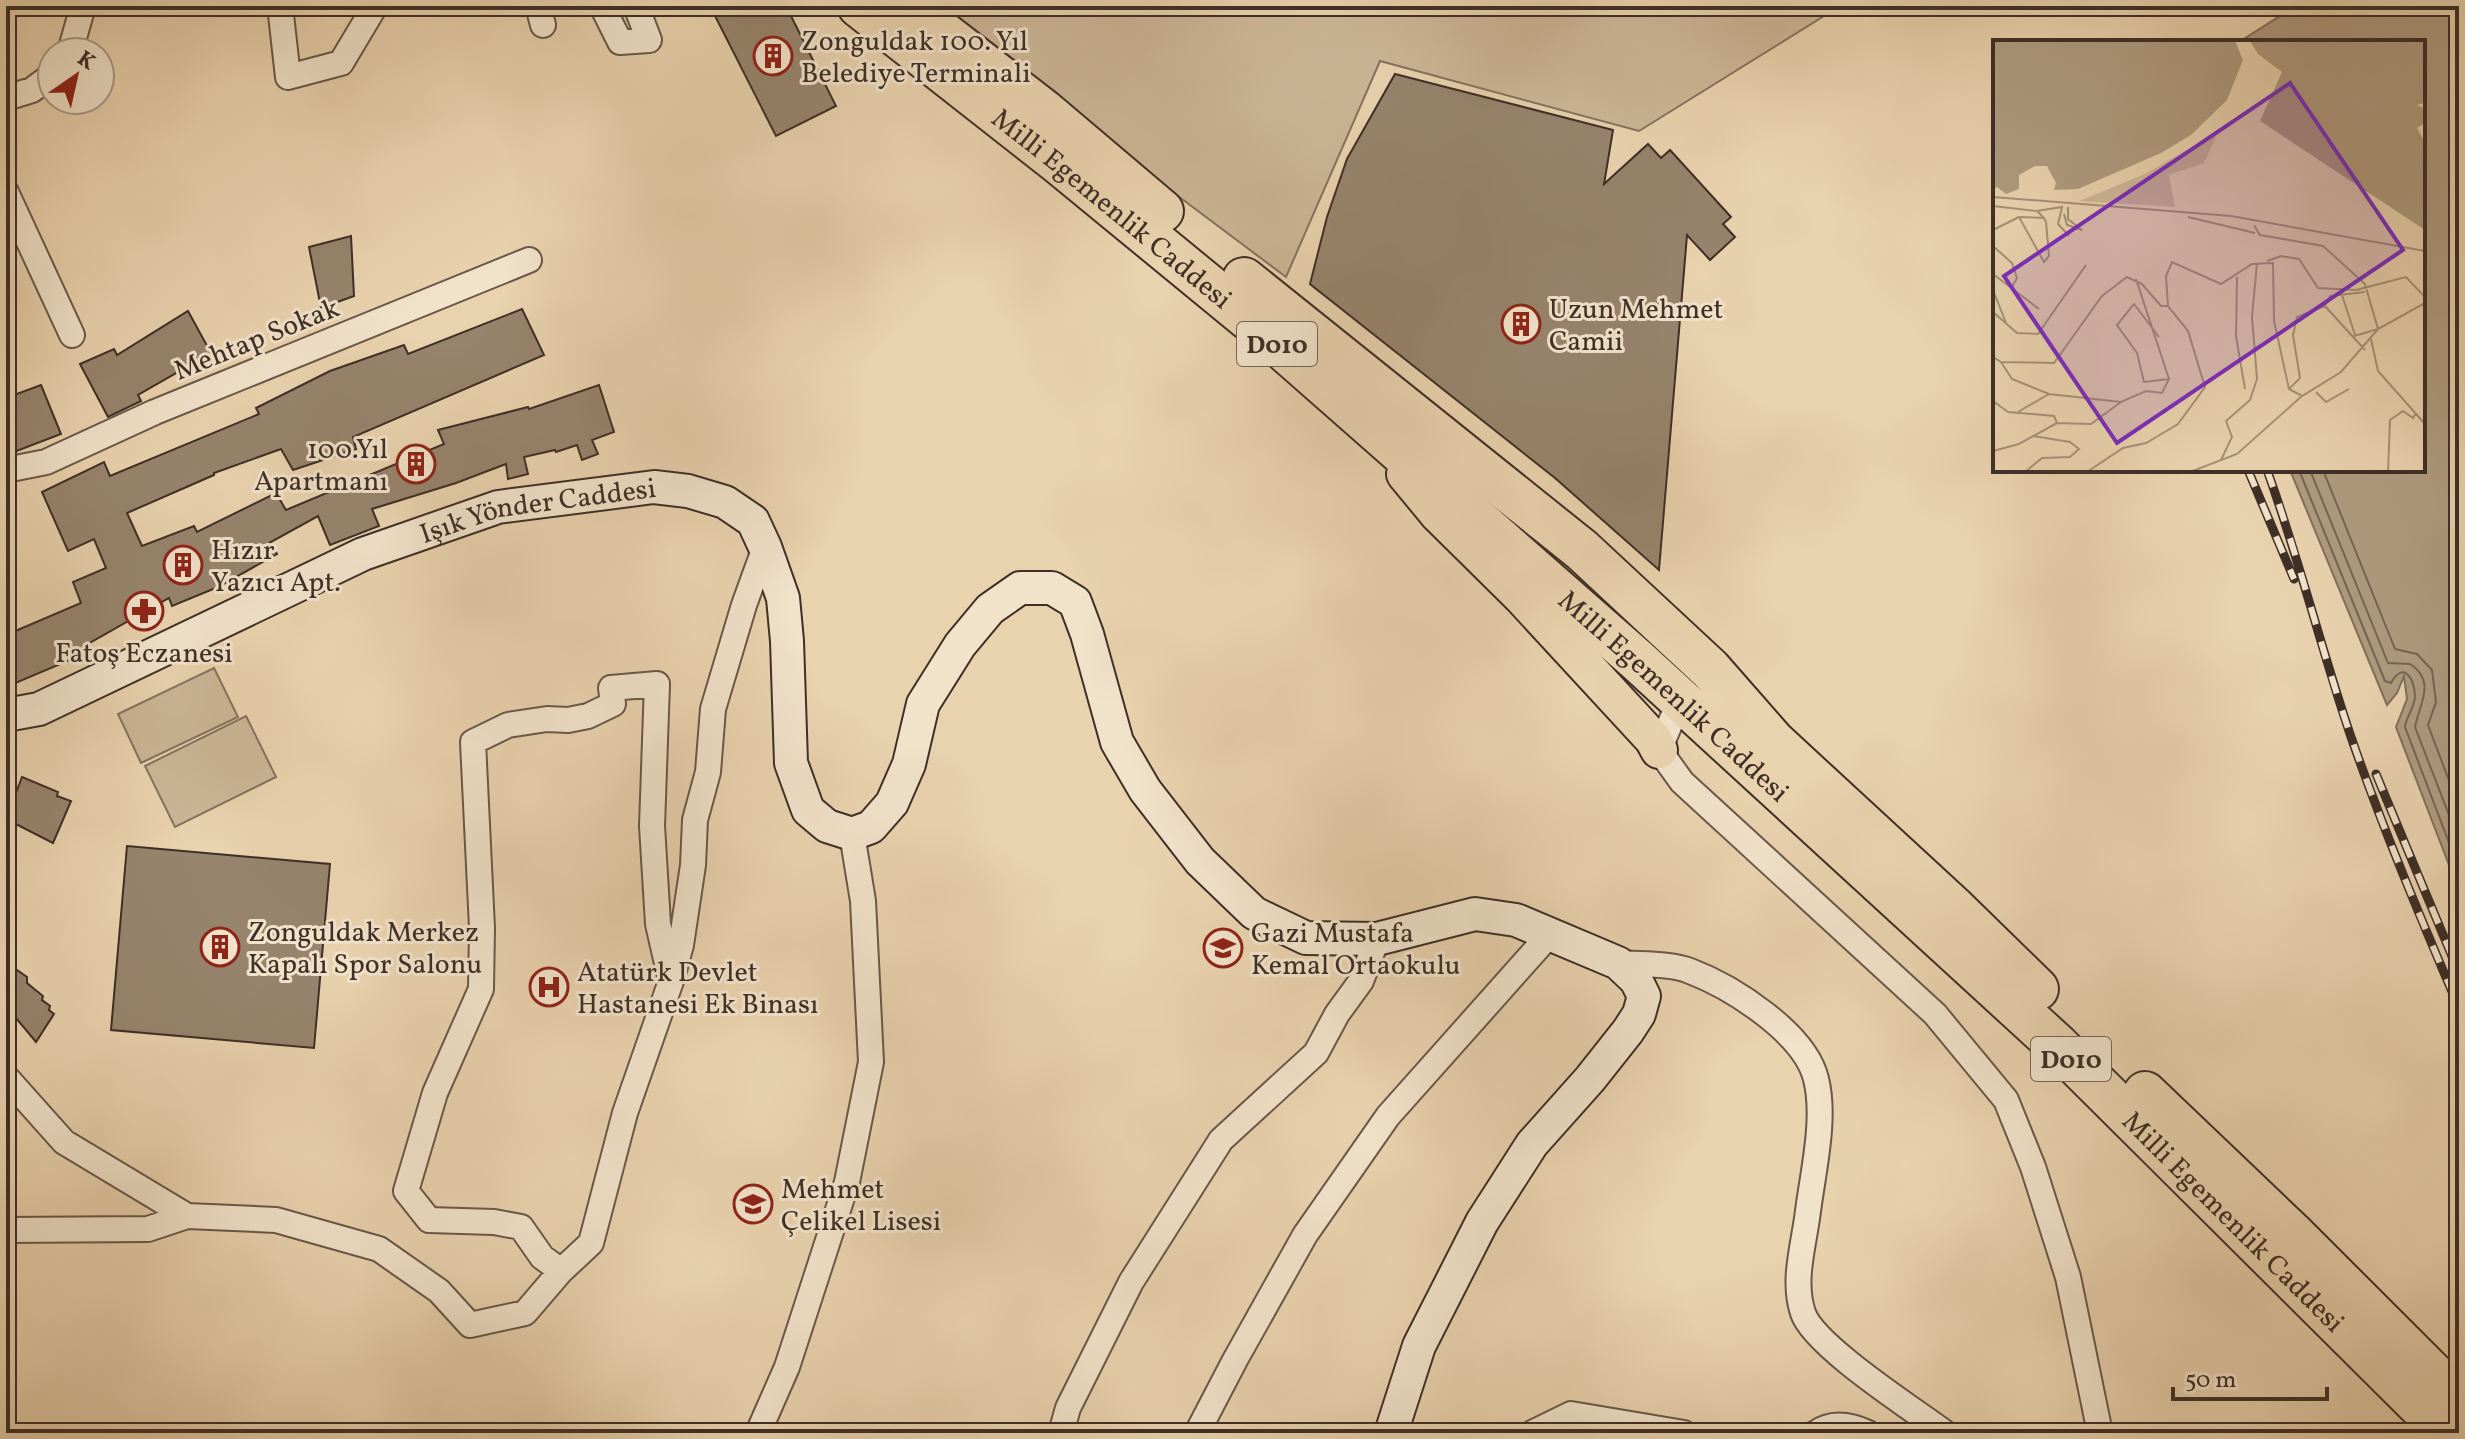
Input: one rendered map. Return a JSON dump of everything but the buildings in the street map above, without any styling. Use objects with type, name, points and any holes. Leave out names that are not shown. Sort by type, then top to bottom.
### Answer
[{"type":"highway","name":"Milli Egemenlik Caddesi","points":[[859,6],[1059,163],[1326,387],[1648,669],[2057,1045],[2447,1433]]},
{"type":"highway","name":"Milli Egemenlik Caddesi","points":[[908,6],[1044,111],[1221,261],[1582,550],[1710,669],[1785,752],[1955,909],[2296,1237],[2459,1400]]},
{"type":"highway","points":[[1648,669],[1676,637]]},
{"type":"highway","points":[[1680,700],[1710,669]]},
{"type":"main road","points":[[1326,387],[1438,514],[1522,597],[1656,744]]},
{"type":"main road","points":[[1648,669],[1636,700],[1656,744]]},
{"type":"street","points":[[75,36],[83,6]]},
{"type":"street","points":[[280,6],[288,77],[341,63],[375,6]]},
{"type":"street","points":[[602,6],[620,42],[649,40],[636,6]]},
{"type":"street","points":[[6,98],[36,87]]},
{"type":"street","points":[[6,192],[72,335]]},
{"type":"street","name":"Mehtap Sokak","points":[[6,470],[46,462],[155,412],[529,260]]},
{"type":"street","name":"Işık Yönder Caddesi","points":[[6,715],[39,709],[363,554],[498,507],[654,487],[688,491],[725,502],[753,521],[783,598],[791,763],[808,810],[827,826],[852,834]]},
{"type":"street","points":[[6,1230],[148,1229],[187,1216],[276,1220],[379,1249],[439,1291],[470,1325],[525,1313],[561,1271],[591,1243],[625,1113],[681,945],[693,865],[695,820],[708,772],[713,709],[765,547]]},
{"type":"street","points":[[758,1433],[787,1367],[847,1182],[871,1062],[863,901],[852,834],[871,827],[892,803],[909,764],[923,704],[960,645],[990,609],[1020,588],[1052,588],[1075,602],[1117,742],[1145,790],[1200,861],[1254,913],[1306,938],[1377,939],[1475,914],[1516,920],[1618,963],[1688,970],[1722,987],[1797,1042],[1816,1077],[1819,1106],[1817,1142],[1797,1277],[1802,1312],[1811,1331],[1845,1360],[1945,1433]]},
{"type":"street","points":[[561,1271],[542,1257],[521,1227],[494,1222],[429,1220],[406,1191],[435,1093],[481,989],[482,928],[473,742],[508,725],[588,716],[613,704],[611,688],[657,684],[652,826],[658,924],[671,981]]},
{"type":"street","points":[[1680,700],[1656,744],[1690,790],[1935,1014],[2006,1100],[2033,1167],[2068,1277],[2100,1433]]},
{"type":"street","points":[[1197,1433],[1305,1235],[1388,1116],[1551,933]]},
{"type":"street","points":[[1061,1433],[1068,1408],[1131,1282],[1221,1140],[1316,1053],[1337,1014],[1361,981],[1377,939]]},
{"type":"street","points":[[1391,1433],[1419,1346],[1482,1222],[1532,1144],[1590,1079],[1639,1014],[1644,996],[1636,980],[1618,963]]},
{"type":"street","points":[[6,1077],[64,1142],[187,1216]]},
{"type":"street","points":[[1532,1433],[1571,1414],[1684,1433]]},
{"type":"street","points":[[1816,1433],[1823,1428],[1850,1425],[1868,1433]]},
{"type":"shaded area","points":[[934,6],[1840,6],[1639,131],[1380,61],[1286,277],[1090,130]]},
{"type":"shaded area","points":[[214,668],[238,717],[141,763],[118,714]]},
{"type":"shaded area","points":[[246,716],[276,777],[175,827],[145,766]]},
{"type":"water","points":[[2296,6],[2459,6],[2459,891],[2396,727],[2407,699],[2404,676],[2397,693],[2387,705],[2291,472],[2425,472],[2425,40],[2242,40]]},
{"type":"railway","points":[[2249,472],[2294,579]]},
{"type":"railway","points":[[2268,472],[2363,771],[2459,1008]]},
{"type":"railway","points":[[2376,774],[2459,973]]},
{"type":"place","name":"Zonguldak 100. Yıl Belediye Terminali","points":[[773,56]]},
{"type":"place","name":"Uzun Mehmet Camii","points":[[1521,324]]},
{"type":"place","name":"100.Yıl Apartmanı","points":[[416,464]]},
{"type":"place","name":"Hızır Yazıcı Apt.","points":[[183,565]]},
{"type":"place","name":"Fatoş Eczanesi","points":[[144,611]]},
{"type":"place","name":"Zonguldak Merkez Kapalı Spor Salonu","points":[[220,947]]},
{"type":"place","name":"Gazi Mustafa Kemal Ortaokulu","points":[[1223,948]]},
{"type":"place","name":"Atatürk Devlet Hastanesi Ek Binası","points":[[549,987]]},
{"type":"place","name":"Mehmet Çelikel Lisesi","points":[[753,1204]]}]
